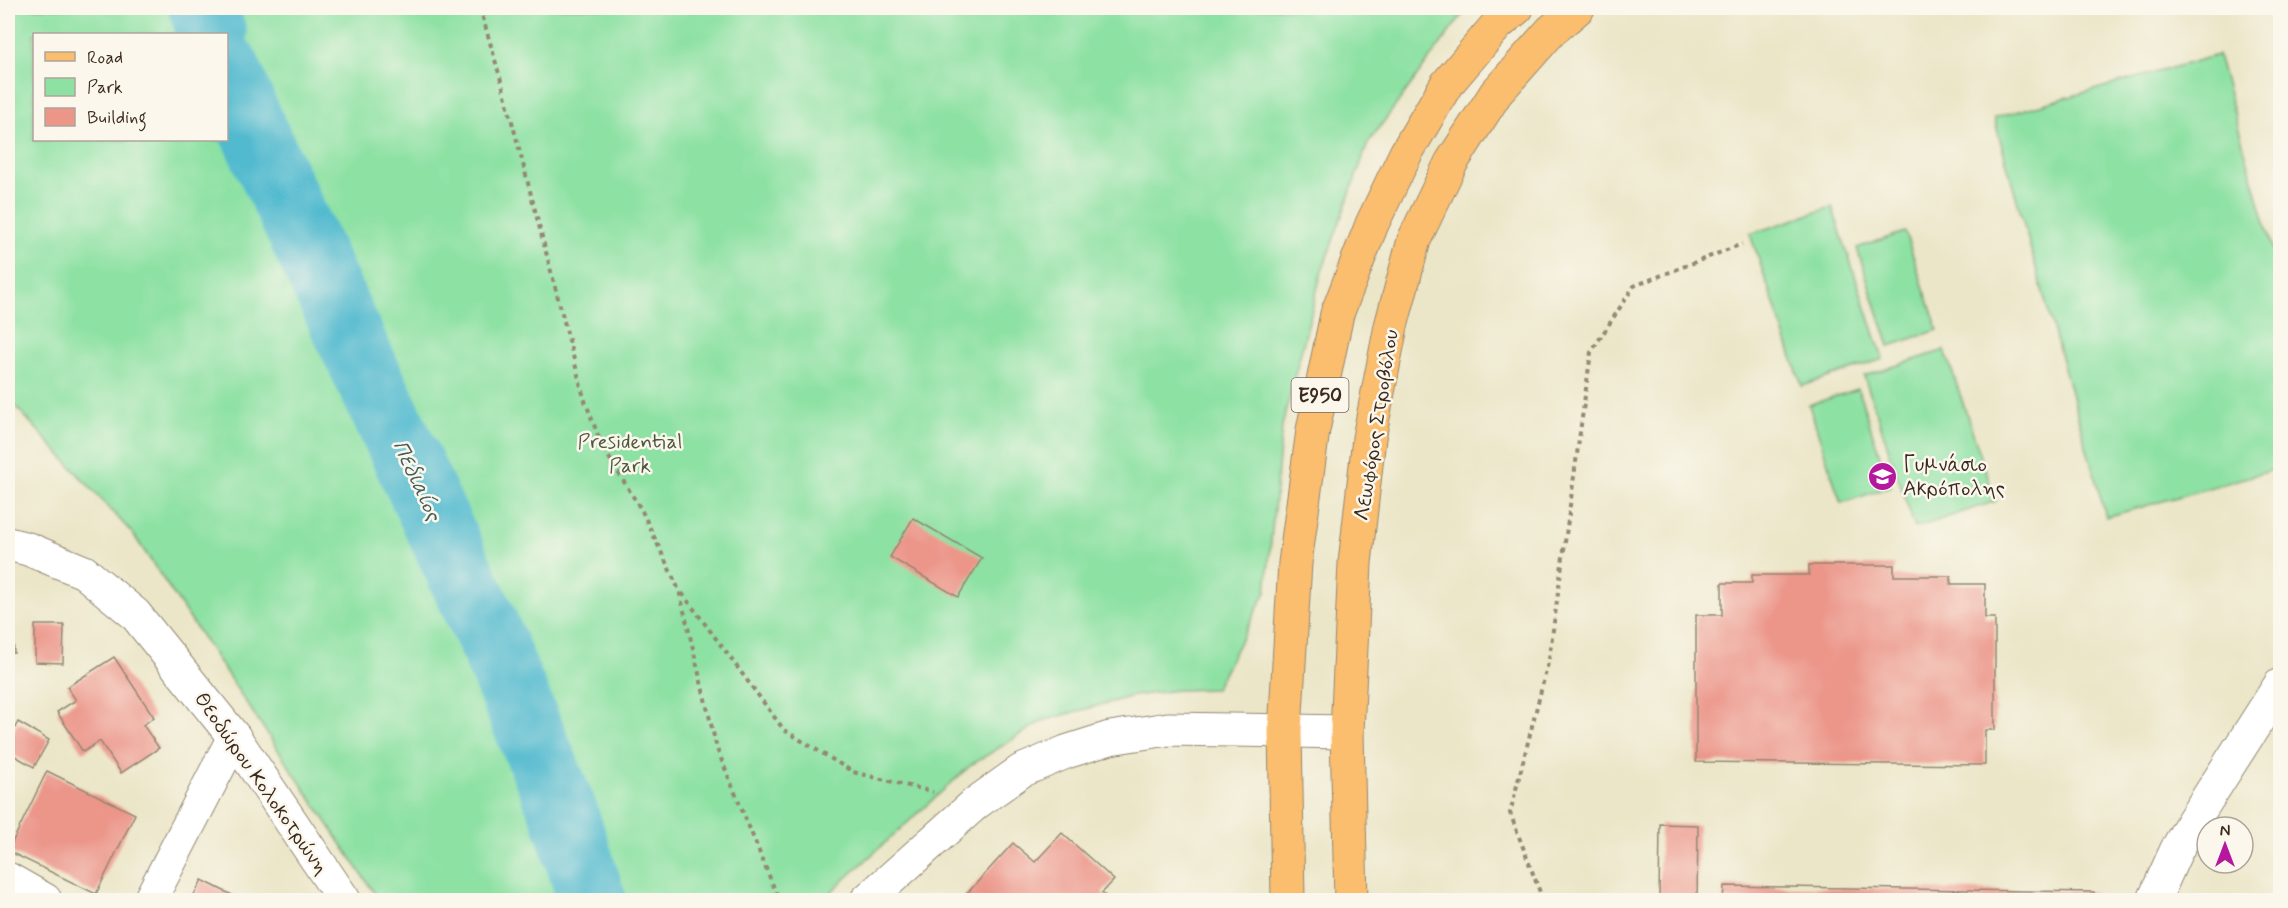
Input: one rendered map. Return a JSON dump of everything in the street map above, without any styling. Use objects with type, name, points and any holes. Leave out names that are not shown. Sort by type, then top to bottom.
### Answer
[{"type":"main road","name":"E950","points":[[1288,900],[1285,730],[1294,563],[1312,430],[1337,315],[1372,224],[1406,153],[1446,86],[1497,25],[1517,8]]},
{"type":"main road","name":"Λεωφόρος Στροβόλου","points":[[1351,900],[1347,732],[1355,564],[1369,438],[1391,326],[1414,240],[1451,163],[1496,93],[1551,31],[1578,8]]},
{"type":"street","name":"Θεοδώρου Κολοκοτρώνη","points":[[8,544],[28,549],[84,572],[135,614],[234,737],[344,900]]},
{"type":"street","points":[[2154,900],[2176,851],[2193,821],[2275,693]]},
{"type":"street","points":[[869,899],[976,802],[1021,771],[1066,752],[1110,738],[1168,729],[1347,732]]},
{"type":"street","points":[[150,900],[234,737]]},
{"type":"street","points":[[8,879],[45,900]]},
{"type":"path","points":[[480,8],[504,91],[584,398],[602,447],[642,511],[680,590],[784,730],[853,772],[976,802]]},
{"type":"path","points":[[1543,900],[1510,813],[1549,659],[1591,352],[1634,286],[1742,244]]},
{"type":"path","points":[[680,590],[717,749],[779,900]]},
{"type":"green space","name":"Presidential Park","points":[[8,8],[1467,8],[1368,143],[1321,274],[1282,426],[1266,592],[1215,689],[1176,690],[1133,696],[1042,721],[971,765],[822,900],[379,900],[133,534],[8,398]]},
{"type":"green space","points":[[2218,55],[2280,276],[2280,468],[2106,517],[1994,118]]},
{"type":"green space","points":[[1832,207],[1883,359],[1802,386],[1750,234]]},
{"type":"green space","points":[[1905,232],[1938,330],[1889,346],[1857,248]]},
{"type":"green space","points":[[1945,350],[1996,501],[1915,528],[1864,376]]},
{"type":"green space","points":[[1858,389],[1890,487],[1841,503],[1809,405]]},
{"type":"building","points":[[913,518],[982,558],[958,597],[890,557]]},
{"type":"building","points":[[1809,565],[1894,565],[1894,576],[1951,576],[1951,584],[1985,584],[1985,618],[1995,618],[1995,730],[1985,730],[1985,765],[1696,762],[1696,615],[1722,615],[1722,583],[1752,583],[1752,575],[1809,575]]},
{"type":"building","points":[[8,607],[11,607],[14,653],[8,653]]},
{"type":"building","points":[[35,625],[64,625],[63,663],[35,662]]},
{"type":"building","points":[[114,657],[154,717],[143,725],[159,748],[121,773],[100,741],[83,752],[57,712],[76,700],[67,687]]},
{"type":"building","points":[[18,722],[49,740],[34,767],[8,752],[8,741]]},
{"type":"building","points":[[47,771],[135,814],[96,894],[8,851]]},
{"type":"building","points":[[1660,824],[1698,825],[1697,900],[1659,900]]},
{"type":"building","points":[[1062,833],[1114,880],[1102,893],[1110,900],[961,900],[1013,843],[1035,862]]},
{"type":"building","points":[[202,880],[242,900],[191,900]]},
{"type":"building","points":[[1724,886],[2094,892],[2094,900],[1723,900]]},
{"type":"waterway","name":"Πεδιαίος","points":[[202,8],[213,33]]},
{"type":"waterway","name":"Πεδιαίος","points":[[228,72],[246,115],[487,630],[564,813],[592,900]]},
{"type":"place","name":"Γυμνάσιο Ακρόπολης","points":[[1882,476]]}]
